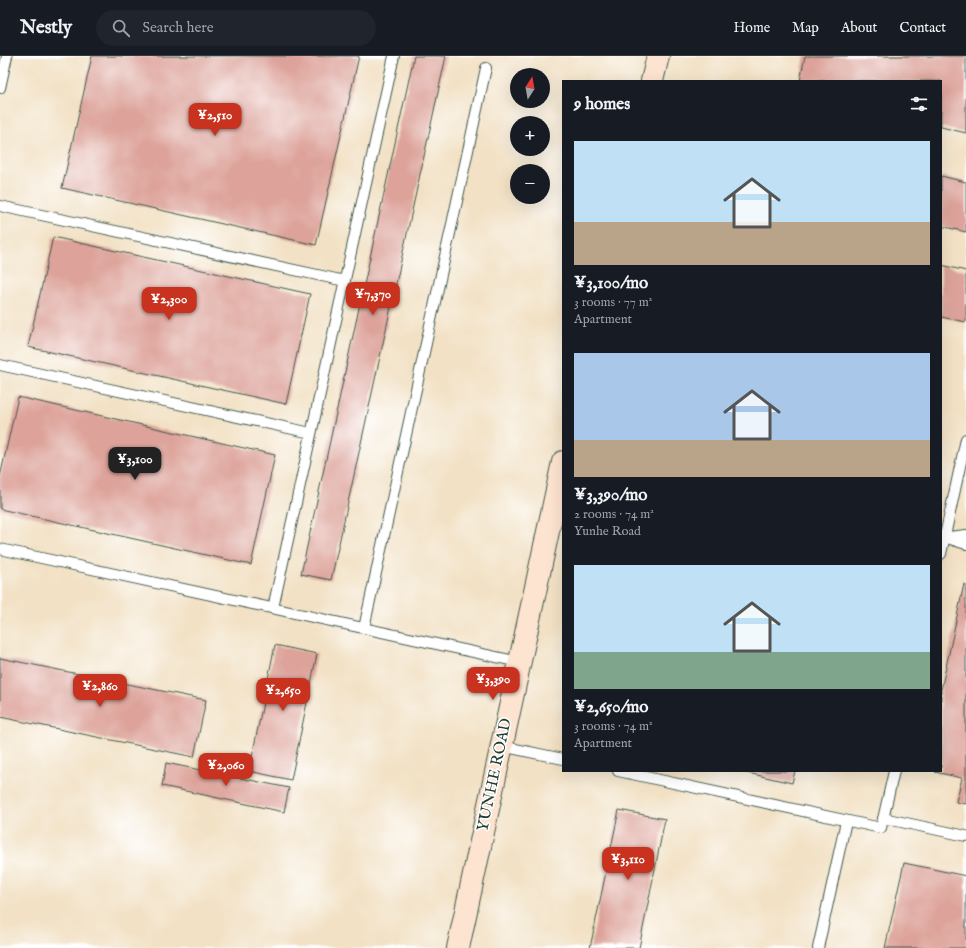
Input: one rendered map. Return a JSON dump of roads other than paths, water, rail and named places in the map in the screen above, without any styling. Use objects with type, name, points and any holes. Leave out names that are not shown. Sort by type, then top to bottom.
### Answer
[{"type":"main road","points":[[652,80],[658,56]]},
{"type":"main road","name":"YUNHE ROAD","points":[[458,948],[562,467]]},
{"type":"lane","points":[[0,88],[6,56]]},
{"type":"lane","points":[[273,608],[394,56]]},
{"type":"lane","points":[[364,628],[486,68]]},
{"type":"lane","points":[[0,206],[345,281]]},
{"type":"lane","points":[[0,365],[312,433]]},
{"type":"lane","points":[[943,537],[966,440]]},
{"type":"lane","points":[[943,537],[966,535]]},
{"type":"lane","points":[[943,537],[966,544]]},
{"type":"lane","points":[[0,549],[519,662]]},
{"type":"lane","points":[[501,746],[562,759]]},
{"type":"lane","points":[[623,772],[881,828],[894,772]]},
{"type":"lane","points":[[884,818],[966,836]]},
{"type":"lane","points":[[818,948],[846,821]]}]
